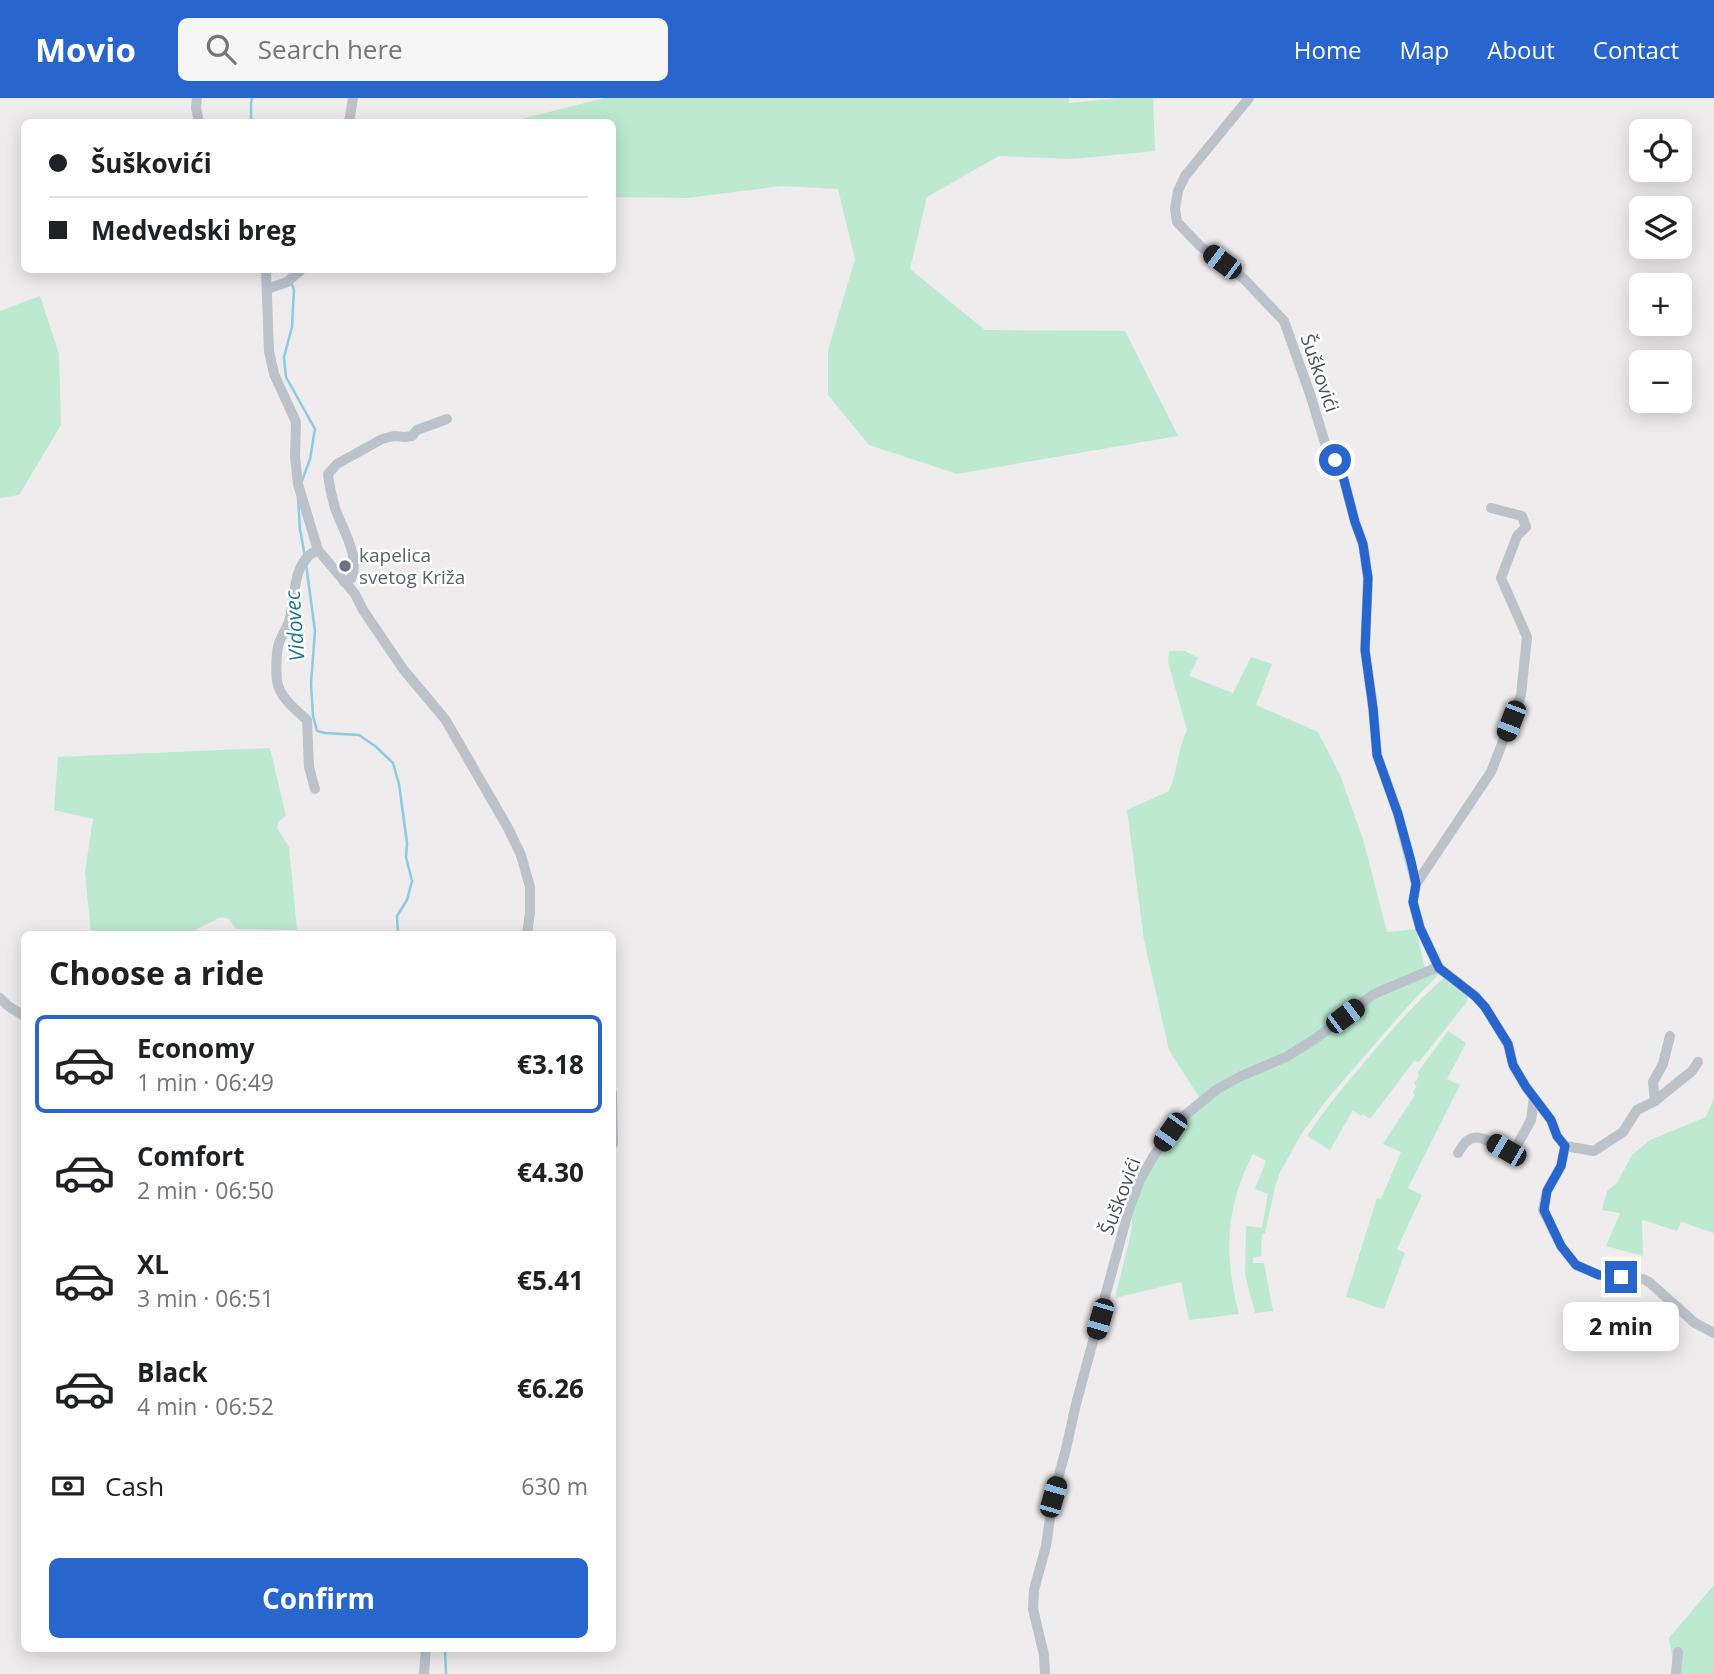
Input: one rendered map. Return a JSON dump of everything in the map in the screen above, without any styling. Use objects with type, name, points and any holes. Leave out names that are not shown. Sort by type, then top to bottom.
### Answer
[{"type":"street","points":[[197,98],[198,119]]},
{"type":"street","points":[[350,119],[353,98]]},
{"type":"street","name":"Šuškovići","points":[[1045,1674],[1044,1655],[1033,1609],[1034,1590],[1076,1404],[1128,1212],[1140,1180],[1170,1132],[1184,1116],[1216,1090],[1286,1057],[1315,1039],[1374,994],[1439,968],[1420,928],[1413,902],[1416,884],[1398,814],[1377,755],[1365,650],[1368,578],[1363,544],[1341,473],[1325,443],[1284,321],[1244,279],[1200,246],[1177,222],[1175,209],[1178,191],[1185,176],[1249,98]]},
{"type":"street","points":[[266,273],[268,351],[274,374],[296,422],[295,457],[298,484],[318,550],[355,594],[403,669],[445,719],[473,765],[521,855],[530,887],[530,931]]},
{"type":"street","points":[[267,289],[290,281],[298,273]]},
{"type":"street","points":[[344,582],[351,579],[353,574],[352,551],[334,506],[328,474],[337,464],[382,439],[394,436],[405,438],[417,430],[447,419]]},
{"type":"street","points":[[1416,884],[1491,772],[1521,695],[1527,637],[1501,578],[1517,536],[1526,527],[1522,516],[1491,508]]},
{"type":"street","points":[[315,789],[309,766],[307,720],[289,704],[277,683],[277,671],[278,646],[290,621],[300,568],[311,553],[318,550]]},
{"type":"street","points":[[1439,968],[1485,1007],[1508,1044],[1513,1065],[1551,1120],[1557,1136],[1565,1146],[1594,1151],[1623,1132],[1637,1110],[1655,1101],[1698,1062]]},
{"type":"street","points":[[0,998],[21,1014]]},
{"type":"street","points":[[1655,1101],[1653,1082],[1663,1064],[1670,1036]]},
{"type":"street","points":[[1458,1153],[1467,1140],[1472,1138],[1490,1141],[1506,1150],[1515,1149],[1531,1120],[1534,1098]]},
{"type":"street","points":[[1565,1146],[1561,1166],[1547,1191],[1544,1210],[1561,1246],[1576,1265],[1599,1275],[1643,1279],[1695,1323],[1714,1333]]},
{"type":"street","points":[[424,1674],[426,1652]]},
{"type":"street","points":[[1676,1674],[1678,1653]]},
{"type":"green space","points":[[604,98],[1069,98],[1069,103],[1153,98],[1155,151],[1072,159],[999,156],[927,197],[910,269],[985,330],[1125,331],[1178,436],[957,474],[869,445],[828,395],[828,350],[855,259],[838,189],[781,186],[687,198],[616,197],[616,119],[522,119]]},
{"type":"green space","points":[[40,296],[59,354],[61,425],[19,495],[0,498],[0,311]]},
{"type":"green space","points":[[1169,651],[1185,651],[1198,658],[1189,676],[1233,693],[1251,657],[1272,664],[1256,705],[1318,732],[1340,775],[1363,839],[1387,932],[1416,929],[1426,973],[1439,974],[1329,1097],[1302,1133],[1280,1172],[1265,1233],[1262,1234],[1261,1256],[1253,1258],[1253,1263],[1264,1263],[1273,1311],[1255,1313],[1245,1274],[1246,1226],[1262,1228],[1268,1194],[1255,1189],[1266,1161],[1253,1154],[1237,1193],[1230,1232],[1231,1272],[1239,1314],[1189,1320],[1181,1282],[1115,1298],[1132,1229],[1134,1209],[1143,1184],[1171,1137],[1206,1102],[1199,1097],[1169,1050],[1144,940],[1127,810],[1169,791],[1187,730],[1168,662]]},
{"type":"green space","points":[[270,748],[286,816],[279,821],[277,828],[289,847],[297,930],[236,929],[229,919],[221,917],[193,931],[91,931],[85,872],[93,819],[54,810],[58,757]]},
{"type":"green space","points":[[1445,977],[1468,994],[1466,1003],[1419,1062],[1414,1061],[1370,1119],[1353,1110],[1330,1150],[1307,1136],[1382,1041]]},
{"type":"green space","points":[[1448,1031],[1466,1043],[1447,1079],[1460,1085],[1408,1188],[1422,1195],[1397,1249],[1405,1253],[1384,1309],[1379,1308],[1346,1297],[1377,1198],[1381,1199],[1401,1152],[1383,1144],[1415,1095],[1413,1092],[1417,1086],[1414,1084],[1419,1076],[1418,1072]]},
{"type":"green space","points":[[1714,1098],[1714,1233],[1681,1222],[1677,1231],[1642,1220],[1643,1256],[1606,1246],[1620,1213],[1602,1210],[1607,1191],[1617,1183],[1632,1155],[1650,1140],[1706,1117]]},
{"type":"green space","points":[[1714,1585],[1714,1674],[1675,1674],[1669,1638]]},
{"type":"waterway","name":"Vidovec","points":[[251,119],[252,98]]},
{"type":"waterway","name":"Vidovec","points":[[291,282],[294,290],[292,327],[284,357],[286,377],[315,429],[310,459],[302,481]]},
{"type":"waterway","name":"Vidovec","points":[[298,498],[305,557]]},
{"type":"waterway","name":"Vidovec","points":[[306,564],[315,631],[311,683],[313,716],[317,731],[359,735],[393,763],[399,784],[407,843],[406,857],[412,881],[407,900],[397,916],[398,931]]},
{"type":"waterway","name":"Vidovec","points":[[445,1652],[446,1674]]},
{"type":"place","name":"kapelica svetog Križa","points":[[345,566]]},
{"type":"route","points":[[1335,460],[1344,480],[1363,544],[1368,578],[1365,650],[1377,755],[1411,861],[1416,884],[1413,902],[1420,928],[1439,968],[1485,1007],[1508,1044],[1513,1065],[1551,1120],[1557,1136],[1565,1146],[1561,1166],[1547,1191],[1544,1210],[1561,1246],[1576,1265],[1599,1275],[1621,1277]]}]
